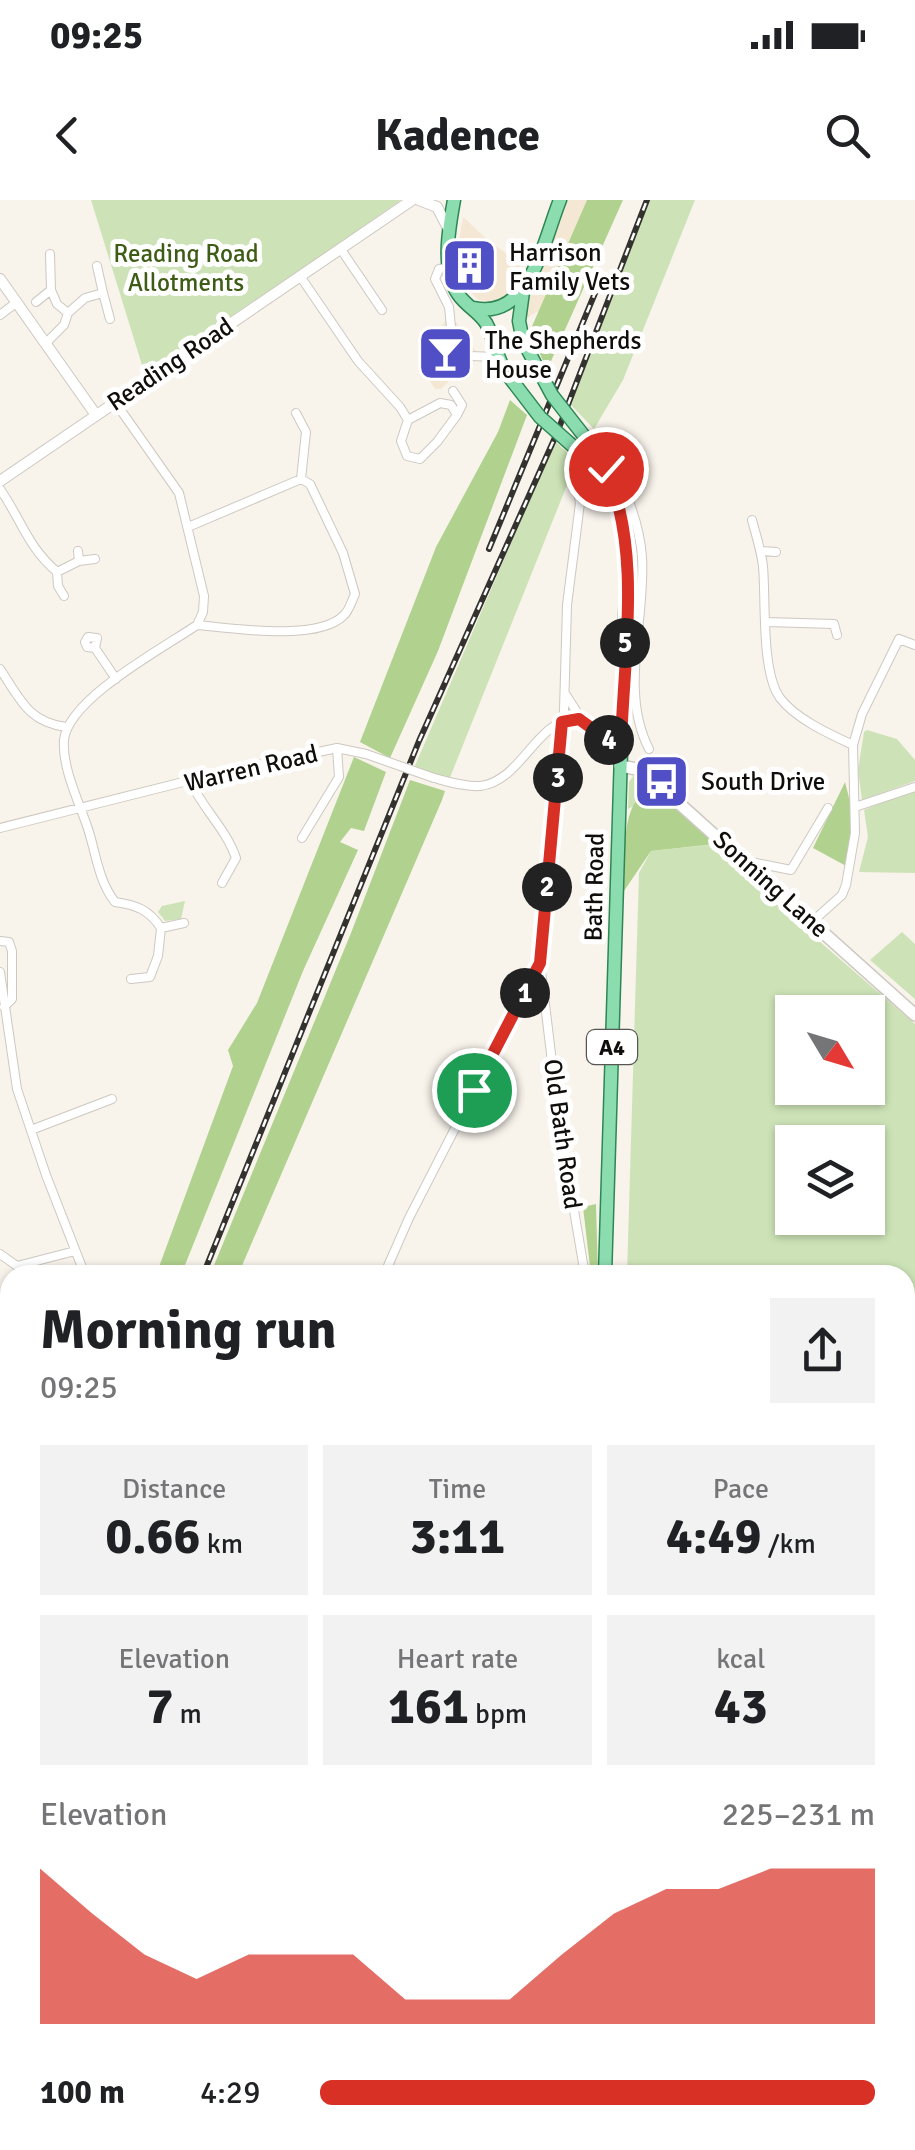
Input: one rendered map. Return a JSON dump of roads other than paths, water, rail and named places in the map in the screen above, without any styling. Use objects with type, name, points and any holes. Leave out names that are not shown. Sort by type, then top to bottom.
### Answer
[{"type":"main road","name":"A4","points":[[454,200],[449,231],[450,267],[457,292],[488,326],[508,374],[540,417],[576,448],[595,472],[622,521]]},
{"type":"main road","name":"A4","points":[[524,290],[560,200]]},
{"type":"main road","points":[[474,308],[498,308],[524,290]]},
{"type":"main road","name":"Bath Road","points":[[524,290],[518,321],[523,341],[552,395],[584,436],[613,485],[622,521],[627,574],[604,1265]]},
{"type":"main road","name":"Sonning Lane","points":[[620,766],[637,769],[746,861],[915,1015]]},
{"type":"street","name":"Reading Road","points":[[0,481],[416,200],[437,206],[449,231]]},
{"type":"street","points":[[340,248],[382,310]]},
{"type":"street","points":[[50,254],[51,290],[57,304],[68,313]]},
{"type":"street","points":[[97,266],[110,319]]},
{"type":"street","points":[[450,267],[439,269],[435,278],[449,307],[451,326],[470,356],[498,356]]},
{"type":"street","points":[[300,276],[358,361],[408,420]]},
{"type":"street","points":[[0,279],[96,415]]},
{"type":"street","points":[[36,302],[51,290]]},
{"type":"street","points":[[47,342],[84,298],[103,292]]},
{"type":"street","points":[[0,315],[17,302]]},
{"type":"street","points":[[453,391],[462,405],[457,415],[438,442],[420,459],[407,456],[401,440],[408,420],[440,402],[452,405],[457,415]]},
{"type":"street","points":[[115,402],[179,493],[204,596],[197,626],[116,680],[74,713],[66,727],[64,745],[103,887],[115,902],[133,904],[151,913],[161,928],[158,956],[150,976],[131,980]]},
{"type":"street","points":[[296,413],[306,432],[302,479]]},
{"type":"street","points":[[306,432],[320,434]]},
{"type":"street","points":[[600,441],[619,476],[635,519],[642,573],[636,682],[639,730],[649,748]]},
{"type":"street","points":[[188,526],[302,479]]},
{"type":"street","points":[[197,626],[262,631],[321,628],[345,615],[355,594],[343,553],[310,484],[302,479]]},
{"type":"street","points":[[0,490],[20,519],[36,554],[57,572],[64,596]]},
{"type":"street","name":"Old Bath Road","points":[[578,492],[580,504],[567,605],[561,748],[540,963],[560,1128],[583,1265]]},
{"type":"street","points":[[752,520],[761,551],[772,684],[782,700],[853,745]]},
{"type":"street","points":[[761,551],[776,552]]},
{"type":"street","points":[[57,572],[79,556],[95,559]]},
{"type":"street","points":[[627,574],[642,573]]},
{"type":"street","points":[[834,611],[838,635]]},
{"type":"street","points":[[767,622],[834,624]]},
{"type":"street","points":[[813,922],[842,895],[846,885],[855,833],[853,745],[862,714],[899,639],[915,645]]},
{"type":"street","points":[[95,648],[116,680]]},
{"type":"street","points":[[0,669],[28,712],[45,724],[66,727]]},
{"type":"street","points":[[565,694],[582,720],[605,738],[621,742]]},
{"type":"street","points":[[562,722],[582,720]]},
{"type":"street","name":"Warren Road","points":[[0,828],[336,748],[366,754],[434,778],[477,786],[491,784],[554,725],[562,722]]},
{"type":"street","points":[[543,737],[561,748]]},
{"type":"street","points":[[302,838],[339,777],[336,748]]},
{"type":"street","points":[[190,781],[229,839],[236,858],[222,883]]},
{"type":"street","points":[[855,806],[915,787]]},
{"type":"street","points":[[746,861],[791,870],[828,808]]},
{"type":"street","points":[[308,828],[318,833]]},
{"type":"street","points":[[161,928],[184,923]]},
{"type":"street","points":[[0,941],[9,942],[12,951],[12,999],[4,1007]]},
{"type":"street","points":[[144,952],[158,956]]},
{"type":"street","points":[[388,1265],[408,1218],[540,963]]},
{"type":"street","points":[[0,972],[17,1090],[81,1265]]},
{"type":"street","points":[[0,1056],[12,1055]]},
{"type":"street","points":[[31,1130],[112,1099]]},
{"type":"street","points":[[21,1265],[75,1252]]},
{"type":"railway","points":[[207,1265],[419,741],[557,433],[647,200]]},
{"type":"railway","points":[[489,549],[600,281]]},
{"type":"place","name":"Harrison Family Vets","points":[[470,266]]},
{"type":"place","name":"The Shepherds House","points":[[446,354]]},
{"type":"place","name":"South Drive","points":[[662,781]]},
{"type":"park label","name":"Reading Road Allotments","points":[[186,268]]}]
